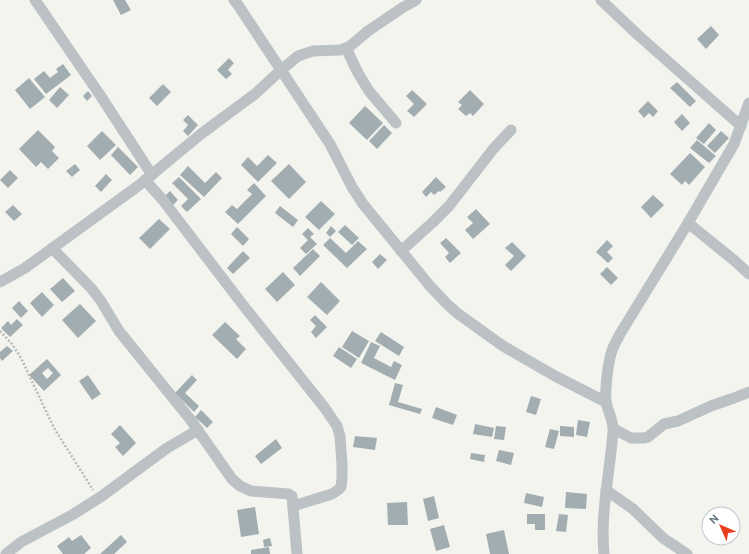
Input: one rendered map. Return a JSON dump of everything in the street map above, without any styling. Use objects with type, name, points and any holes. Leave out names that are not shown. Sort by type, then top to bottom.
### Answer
[{"type":"street","points":[[34,0],[100,95],[148,178],[162,199],[243,305],[324,407],[337,426],[340,436],[342,464],[341,487],[332,494],[293,506]]},
{"type":"street","points":[[234,0],[330,144],[352,187],[363,204],[430,286],[457,313],[503,346],[555,376],[606,402]]},
{"type":"street","points":[[0,282],[25,268],[148,178],[201,134],[255,94],[298,56],[313,51],[340,50],[349,47],[368,31],[416,0]]},
{"type":"street","points":[[601,0],[638,35],[741,126]]},
{"type":"street","points":[[346,48],[358,73],[369,91],[396,123]]},
{"type":"street","points":[[604,554],[606,490],[614,429],[606,402],[607,380],[613,348],[734,144],[749,103]]},
{"type":"street","points":[[401,251],[449,206],[494,148],[511,130]]},
{"type":"street","points":[[688,223],[749,274]]},
{"type":"street","points":[[52,248],[98,297],[119,331],[190,419],[232,479],[243,488],[251,491],[289,494],[292,496],[297,554]]},
{"type":"street","points":[[614,429],[631,438],[648,437],[664,424],[678,421],[711,406],[749,392]]},
{"type":"street","points":[[6,554],[21,542],[72,515],[96,500],[167,448],[198,430]]},
{"type":"street","points":[[606,490],[633,509],[663,538],[687,554]]},
{"type":"path","points":[[0,331],[12,344],[21,358],[54,428],[92,488],[96,500]]},
{"type":"building","points":[[113,0],[125,0],[131,10],[121,15]]},
{"type":"building","points":[[711,26],[719,35],[706,49],[697,39]]},
{"type":"building","points":[[229,58],[234,63],[228,70],[232,74],[226,79],[217,70]]},
{"type":"building","points":[[63,64],[71,75],[46,94],[34,79],[44,71],[50,78],[58,72],[56,69]]},
{"type":"building","points":[[29,78],[45,97],[30,109],[15,90]]},
{"type":"building","points":[[677,82],[696,101],[690,107],[670,88]]},
{"type":"building","points":[[163,84],[171,92],[157,106],[149,98]]},
{"type":"building","points":[[60,87],[69,95],[57,108],[49,100]]},
{"type":"building","points":[[412,90],[427,104],[414,117],[407,111],[414,104],[406,96]]},
{"type":"building","points":[[470,90],[484,104],[473,116],[470,113],[466,116],[458,109],[462,105],[458,102]]},
{"type":"building","points":[[88,91],[92,96],[87,101],[83,96]]},
{"type":"building","points":[[648,101],[658,111],[653,117],[649,113],[644,118],[638,111]]},
{"type":"building","points":[[365,106],[383,123],[367,140],[349,123]]},
{"type":"building","points":[[682,114],[690,123],[682,131],[674,122]]},
{"type":"building","points":[[188,115],[198,125],[188,136],[183,131],[188,125],[183,120]]},
{"type":"building","points":[[709,123],[716,130],[704,144],[696,138]]},
{"type":"building","points":[[384,125],[392,133],[377,149],[369,141]]},
{"type":"building","points":[[38,130],[55,147],[52,151],[59,158],[48,169],[41,162],[36,167],[19,149]]},
{"type":"building","points":[[102,131],[116,145],[100,160],[87,146]]},
{"type":"building","points":[[721,131],[729,138],[715,153],[707,146]]},
{"type":"building","points":[[697,140],[716,156],[709,163],[690,148]]},
{"type":"building","points":[[118,147],[138,167],[130,175],[111,155]]},
{"type":"building","points":[[690,153],[705,167],[689,185],[685,181],[682,185],[670,174]]},
{"type":"building","points":[[268,155],[277,163],[258,182],[241,165],[248,157],[257,166]]},
{"type":"building","points":[[75,164],[80,170],[72,177],[66,171]]},
{"type":"building","points":[[289,164],[306,182],[289,199],[271,181]]},
{"type":"building","points":[[188,166],[205,183],[216,172],[222,178],[204,197],[180,175]]},
{"type":"building","points":[[10,170],[18,178],[8,188],[0,180]]},
{"type":"building","points":[[106,174],[112,180],[101,192],[95,186]]},
{"type":"building","points":[[179,177],[201,199],[187,212],[181,206],[188,199],[172,183]]},
{"type":"building","points":[[436,177],[446,187],[434,195],[431,192],[426,197],[422,192]]},
{"type":"building","points":[[254,183],[266,196],[238,224],[225,212],[232,205],[237,209],[252,194],[247,190]]},
{"type":"building","points":[[170,191],[178,200],[173,205],[164,197]]},
{"type":"building","points":[[653,195],[664,205],[651,218],[641,207]]},
{"type":"building","points":[[321,201],[335,214],[319,230],[305,217]]},
{"type":"building","points":[[13,205],[22,214],[14,221],[5,212]]},
{"type":"building","points":[[280,206],[298,220],[293,227],[275,213]]},
{"type":"building","points":[[476,209],[490,224],[473,239],[465,230],[473,223],[467,217]]},
{"type":"building","points":[[159,219],[170,229],[150,249],[139,238]]},
{"type":"building","points":[[345,225],[359,238],[352,245],[338,232]]},
{"type":"building","points":[[331,226],[336,231],[330,237],[326,233]]},
{"type":"building","points":[[237,227],[249,239],[243,246],[231,234]]},
{"type":"building","points":[[308,228],[314,234],[310,237],[317,244],[306,254],[300,248],[308,240],[302,234]]},
{"type":"building","points":[[330,238],[346,253],[358,241],[367,249],[347,268],[323,245]]},
{"type":"building","points":[[446,238],[461,253],[450,263],[445,257],[449,253],[440,243]]},
{"type":"building","points":[[607,240],[613,246],[607,252],[613,258],[608,263],[596,252]]},
{"type":"building","points":[[512,242],[526,256],[511,271],[505,265],[514,256],[505,248]]},
{"type":"building","points":[[313,249],[320,256],[300,276],[293,268]]},
{"type":"building","points":[[243,251],[250,258],[233,274],[227,268]]},
{"type":"building","points":[[380,254],[387,260],[378,269],[372,262]]},
{"type":"building","points":[[607,267],[618,278],[611,285],[600,274]]},
{"type":"building","points":[[283,272],[295,285],[277,302],[265,289]]},
{"type":"building","points":[[63,278],[75,291],[62,302],[50,289]]},
{"type":"building","points":[[321,282],[340,301],[327,315],[307,297]]},
{"type":"building","points":[[42,292],[54,305],[42,317],[30,303]]},
{"type":"building","points":[[19,301],[28,311],[21,318],[12,308]]},
{"type":"building","points":[[80,304],[96,321],[78,338],[62,320]]},
{"type":"building","points":[[315,315],[327,327],[316,338],[311,332],[316,326],[310,320]]},
{"type":"building","points":[[17,319],[23,325],[10,337],[1,328],[8,321],[11,325]]},
{"type":"building","points":[[225,322],[240,336],[236,339],[246,349],[237,359],[212,335]]},
{"type":"building","points":[[352,331],[369,341],[359,358],[342,347]]},
{"type":"building","points":[[381,332],[404,347],[399,356],[375,341]]},
{"type":"building","points":[[371,342],[380,346],[374,358],[391,367],[394,361],[402,365],[395,380],[361,363]]},
{"type":"building","points":[[7,346],[13,351],[2,361],[0,358],[0,352]]},
{"type":"building","points":[[339,347],[357,359],[351,368],[333,356]]},
{"type":"building","points":[[47,359],[61,375],[44,391],[29,375]],"holes":[[[48,368],[53,373],[47,379],[42,373]]]},
{"type":"building","points":[[88,375],[101,394],[92,400],[79,381]]},
{"type":"building","points":[[192,375],[197,380],[185,393],[199,406],[194,412],[175,393]]},
{"type":"building","points":[[395,383],[403,385],[398,402],[422,409],[420,414],[389,405]]},
{"type":"building","points":[[531,396],[541,399],[536,415],[526,412]]},
{"type":"building","points":[[436,407],[457,415],[453,425],[432,418]]},
{"type":"building","points":[[201,410],[213,422],[207,428],[195,417]]},
{"type":"building","points":[[578,420],[590,422],[587,437],[576,435]]},
{"type":"building","points":[[475,424],[494,428],[492,437],[473,434]]},
{"type":"building","points":[[120,425],[136,443],[123,456],[115,447],[120,443],[111,434]]},
{"type":"building","points":[[496,426],[506,427],[504,440],[494,439]]},
{"type":"building","points":[[560,426],[574,427],[574,437],[560,436]]},
{"type":"building","points":[[550,429],[559,431],[554,449],[545,447]]},
{"type":"building","points":[[355,436],[377,438],[375,450],[353,447]]},
{"type":"building","points":[[276,439],[282,448],[261,464],[255,456]]},
{"type":"building","points":[[499,450],[514,453],[511,465],[496,461]]},
{"type":"building","points":[[471,453],[485,455],[484,462],[470,459]]},
{"type":"building","points":[[566,492],[587,494],[586,509],[565,508]]},
{"type":"building","points":[[526,493],[544,497],[542,507],[524,503]]},
{"type":"building","points":[[434,496],[439,518],[428,521],[423,499]]},
{"type":"building","points":[[407,502],[408,525],[388,525],[387,503]]},
{"type":"building","points":[[255,507],[259,534],[241,537],[237,510]]},
{"type":"building","points":[[527,514],[545,514],[545,530],[535,530],[535,524],[527,524]]},
{"type":"building","points":[[559,514],[568,515],[566,532],[556,531]]},
{"type":"building","points":[[444,525],[450,547],[436,551],[430,529]]},
{"type":"building","points":[[504,530],[509,554],[490,554],[486,534]]},
{"type":"building","points":[[81,535],[91,548],[84,554],[63,554],[57,546],[69,537],[72,541]]},
{"type":"building","points":[[121,535],[127,542],[114,554],[100,554]]},
{"type":"building","points":[[270,538],[272,546],[264,547],[263,540]]},
{"type":"building","points":[[269,547],[270,554],[251,554],[251,550]]}]
